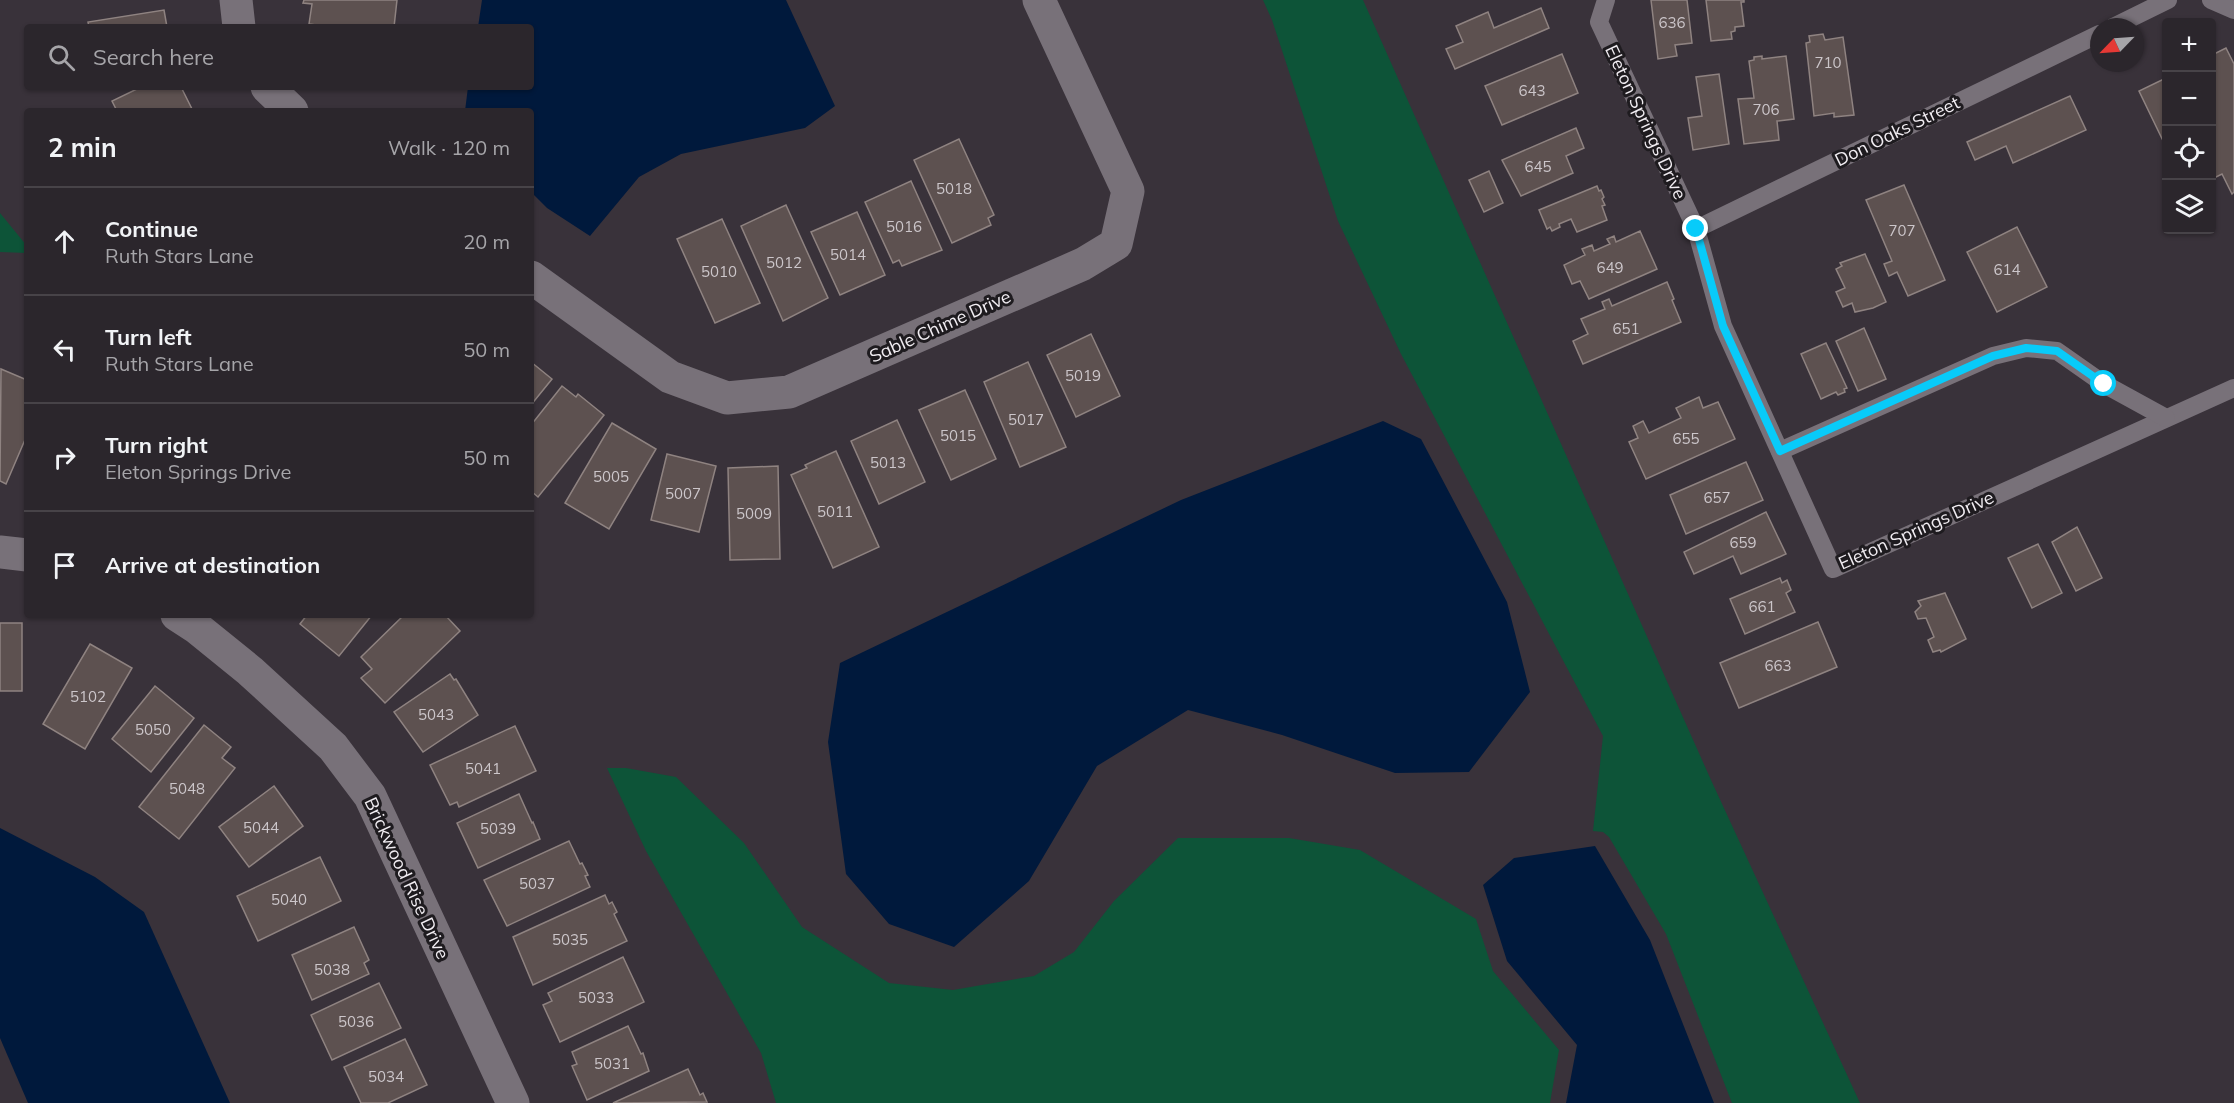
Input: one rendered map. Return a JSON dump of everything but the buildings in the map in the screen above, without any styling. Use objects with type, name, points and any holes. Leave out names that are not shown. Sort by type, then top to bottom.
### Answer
[{"type":"street","points":[[236,0],[239,24]]},
{"type":"street","name":"Sable Chime Drive","points":[[534,279],[670,376],[727,398],[789,392],[1083,264],[1116,244],[1128,191],[1040,0]]},
{"type":"street","points":[[270,90],[289,108]]},
{"type":"street","points":[[0,552],[24,555]]},
{"type":"street","name":"Brickwood Rise Drive","points":[[194,619],[333,747],[370,796],[513,1103]]},
{"type":"lane","name":"Eleton Springs Drive","points":[[1606,0],[1599,22],[1696,229],[1723,326],[1833,569],[2234,388]]},
{"type":"lane","points":[[2131,18],[2168,0]]},
{"type":"lane","points":[[2211,0],[2234,10]]},
{"type":"lane","name":"Don Oaks Street","points":[[1696,229],[2090,38]]},
{"type":"lane","points":[[1780,451],[1993,356],[2026,348],[2057,351],[2104,384],[2166,418]]},
{"type":"green space","points":[[1263,0],[1363,0],[1711,780],[1860,1103],[1732,1103],[1666,934],[1609,837],[1603,832],[1593,831],[1603,736],[1401,354],[1338,221],[1272,20]]},
{"type":"green space","points":[[0,213],[24,242],[24,253],[0,252]]},
{"type":"green space","points":[[607,768],[626,768],[676,777],[744,843],[802,927],[889,983],[953,990],[1034,976],[1074,952],[1114,901],[1178,838],[1289,838],[1360,850],[1476,919],[1493,971],[1559,1050],[1550,1103],[776,1103],[761,1053],[646,851]]},
{"type":"water","points":[[482,0],[786,0],[835,106],[805,128],[681,154],[639,177],[590,236],[547,208],[534,195],[534,108],[465,108],[468,90],[534,90],[534,24],[478,24]]},
{"type":"water","points":[[1383,421],[1421,439],[1507,602],[1530,692],[1469,772],[1395,773],[1282,735],[1188,710],[1097,766],[1029,881],[954,947],[889,924],[846,874],[828,742],[840,663],[1181,500]]},
{"type":"water","points":[[0,828],[95,877],[144,912],[230,1103],[28,1103],[0,1038]]},
{"type":"water","points":[[1595,846],[1650,940],[1714,1103],[1566,1103],[1577,1045],[1507,961],[1483,885],[1514,858]]},
{"type":"route","points":[[1696,229],[1723,326],[1780,451],[1993,356],[2026,348],[2057,351],[2104,384]]}]
